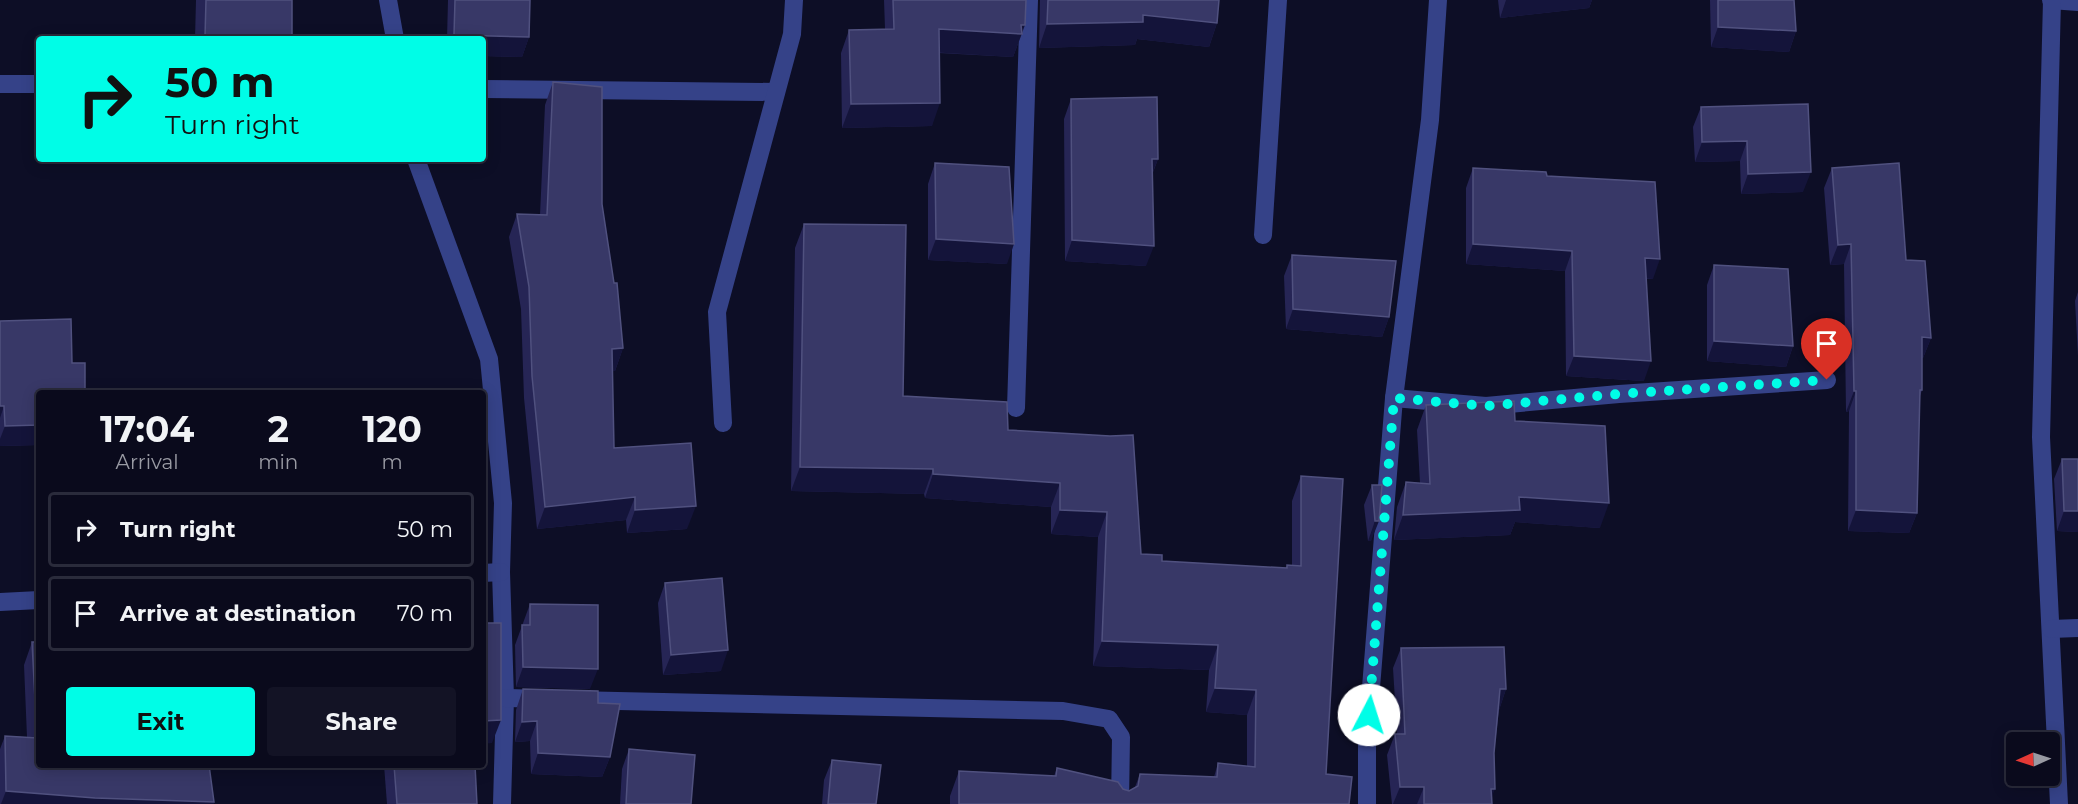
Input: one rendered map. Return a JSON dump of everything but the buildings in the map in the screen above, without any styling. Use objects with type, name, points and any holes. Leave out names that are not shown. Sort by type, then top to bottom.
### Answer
[{"type":"street","points":[[388,0],[394,36]]},
{"type":"street","points":[[723,423],[717,312],[792,34],[794,0]]},
{"type":"street","points":[[1016,408],[1029,0]]},
{"type":"street","points":[[1263,235],[1278,0]]},
{"type":"street","points":[[1367,804],[1367,738],[1394,398],[1430,120],[1438,0]]},
{"type":"street","points":[[2059,804],[2041,437],[2051,0],[2078,2]]},
{"type":"street","points":[[0,84],[36,84]]},
{"type":"street","points":[[486,88],[776,92]]},
{"type":"street","points":[[417,162],[489,359],[503,503],[501,572],[505,698],[502,804]]},
{"type":"street","points":[[1394,398],[1486,406],[1619,394],[1827,380]]},
{"type":"street","points":[[486,573],[501,572]]},
{"type":"street","points":[[0,602],[36,600]]},
{"type":"street","points":[[2051,629],[2078,628]]},
{"type":"street","points":[[505,698],[1063,711],[1109,719],[1121,737],[1120,804]]},
{"type":"route","points":[[1369,715],[1394,398],[1486,406],[1619,394],[1827,380]]}]
